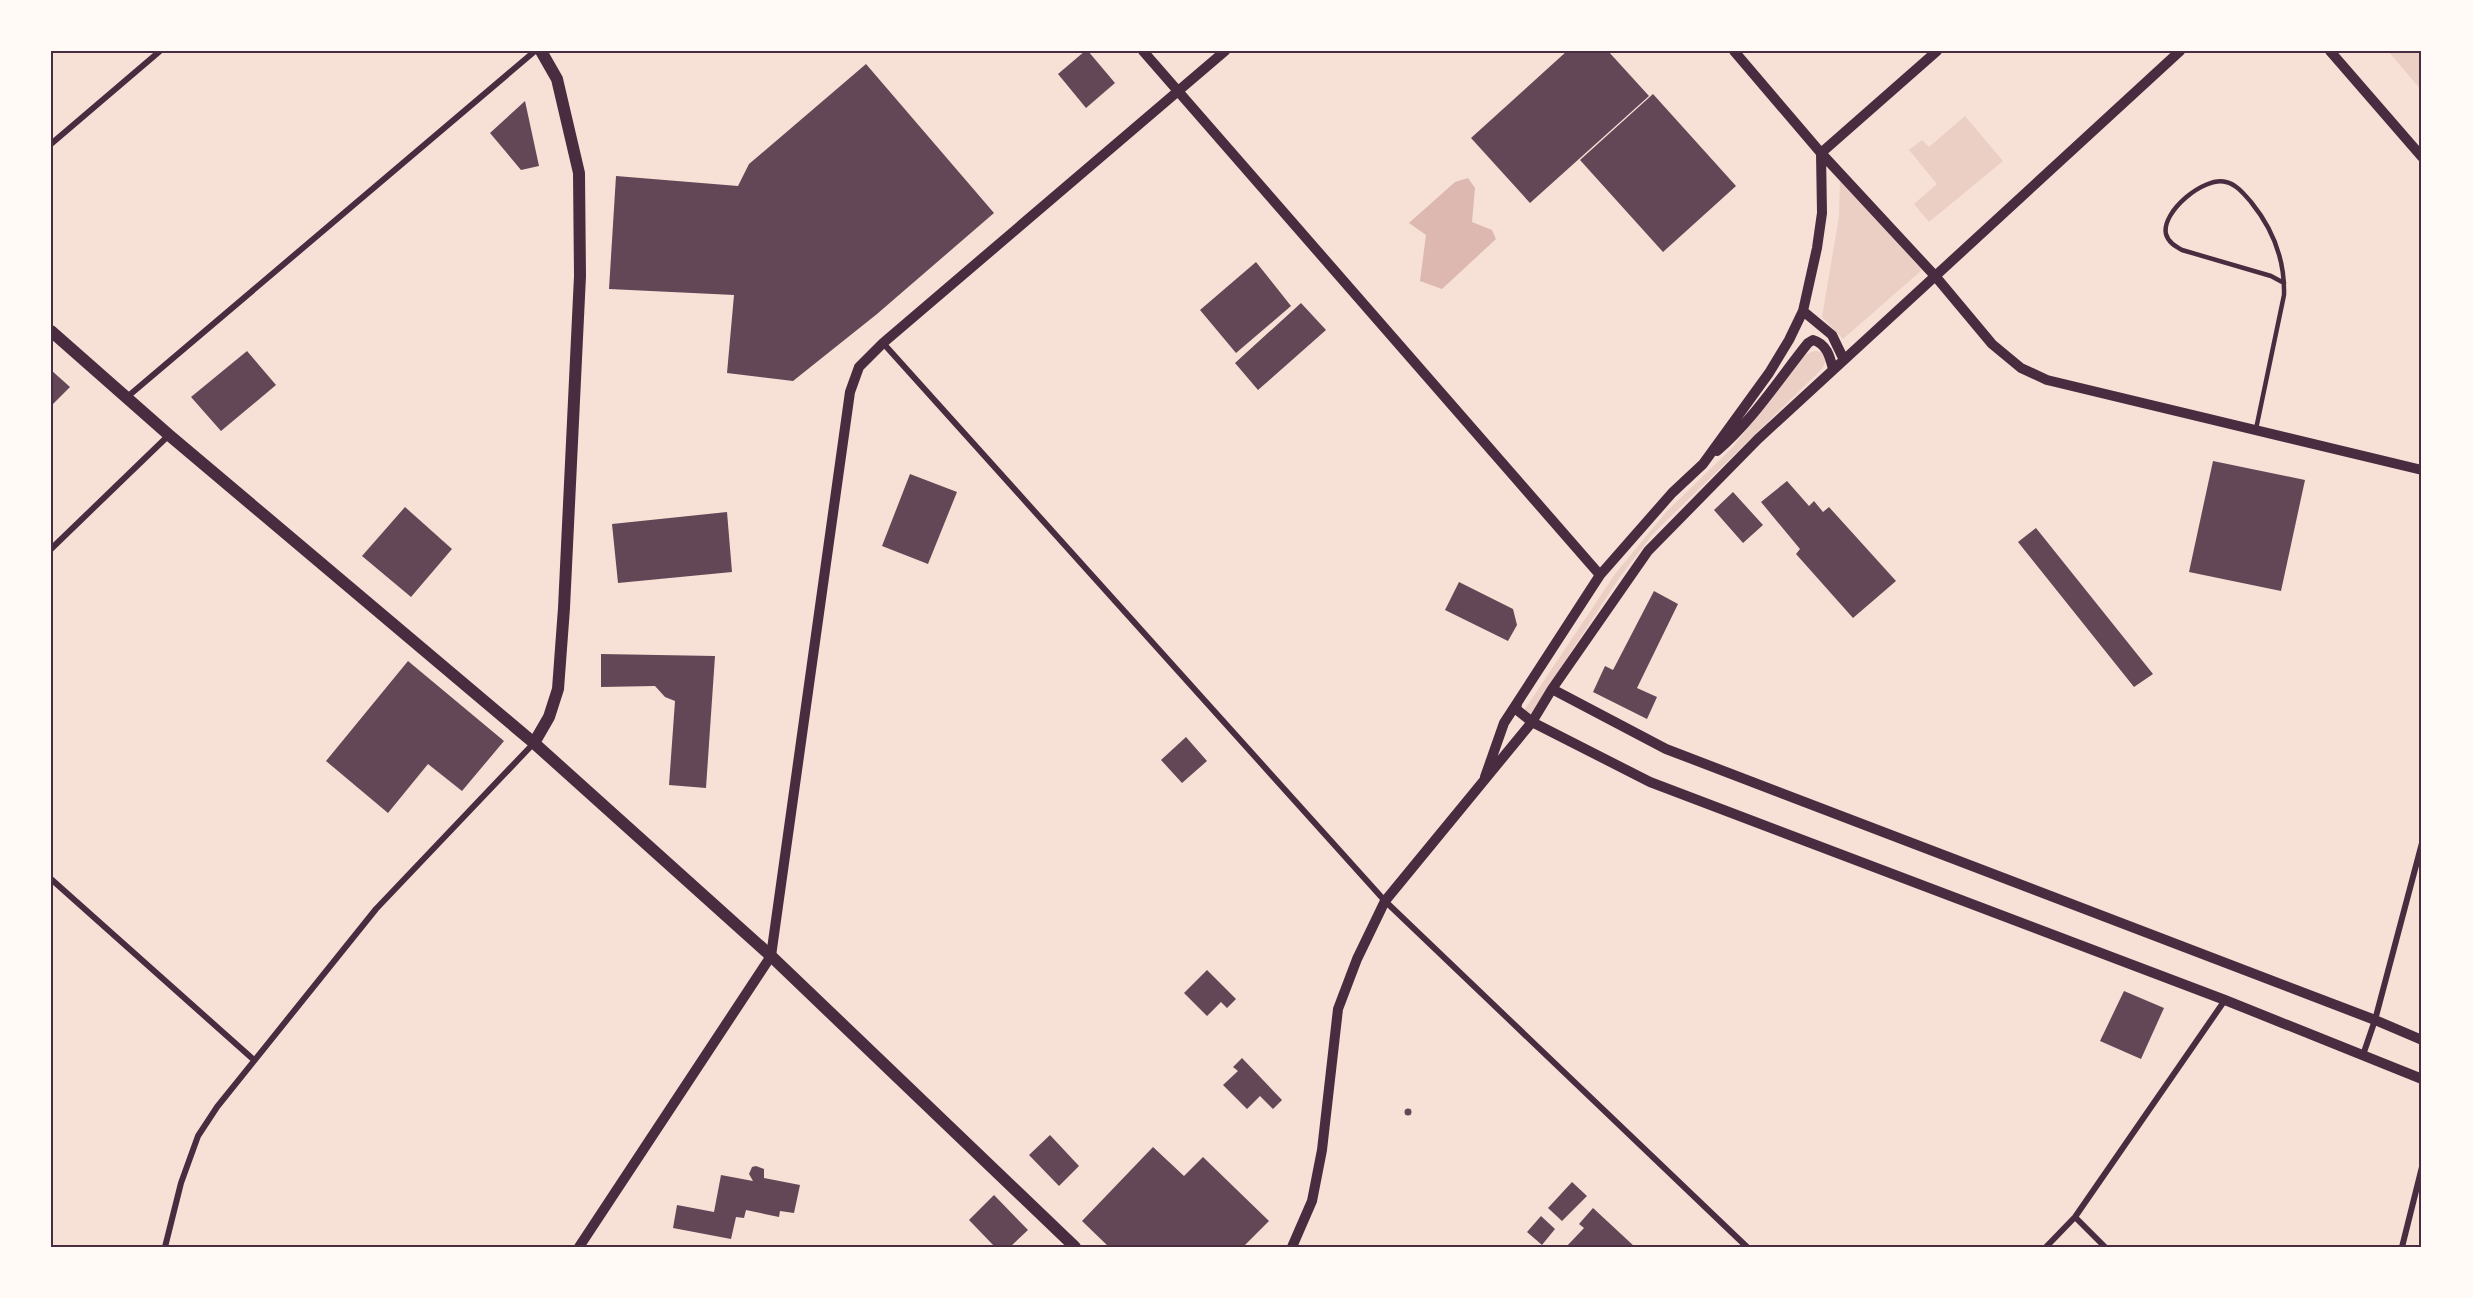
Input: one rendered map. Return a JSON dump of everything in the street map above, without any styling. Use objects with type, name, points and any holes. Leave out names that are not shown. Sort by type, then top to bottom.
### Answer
[{"type":"main road","points":[[534,743],[549,717],[558,689],[580,276],[579,173],[557,79],[541,51]]},
{"type":"main road","points":[[51,331],[169,435],[534,743],[771,956],[1075,1247]]},
{"type":"street","points":[[51,144],[160,51]]},
{"type":"street","points":[[126,398],[535,51]]},
{"type":"street","points":[[1143,51],[1600,575]]},
{"type":"street","points":[[579,1247],[771,956],[850,392],[860,367],[883,343],[1225,51]]},
{"type":"street","points":[[1734,51],[1821,153],[1936,277],[1992,344],[2033,374],[2048,380],[2422,470]]},
{"type":"street","points":[[1702,464],[1769,373],[1803,311],[1817,248],[1821,213],[1821,153],[1937,51]]},
{"type":"street","points":[[1292,1247],[1312,1201],[1322,1150],[1338,1009],[1357,959],[1385,902],[1532,722],[1552,689],[1648,551],[1758,439],[2180,51]]},
{"type":"street","points":[[2330,51],[2422,157]]},
{"type":"street","points":[[1803,311],[1832,335],[1844,360]]},
{"type":"street","points":[[1483,783],[1504,723],[1600,575],[1672,493],[1730,441],[1808,343],[1814,340],[1824,347],[1830,356],[1833,369]]},
{"type":"street","points":[[883,343],[1385,902],[1747,1247]]},
{"type":"street","points":[[51,549],[169,435]]},
{"type":"street","points":[[1552,689],[1666,749],[2422,1040]]},
{"type":"street","points":[[1517,704],[1516,709],[1519,713],[1532,722],[1650,782],[2225,1000],[2422,1079]]},
{"type":"street","points":[[165,1247],[182,1183],[198,1136],[217,1107],[376,909],[534,743]]},
{"type":"street","points":[[2363,1055],[2375,1020],[2422,843]]},
{"type":"street","points":[[51,879],[254,1060]]},
{"type":"street","points":[[2046,1247],[2075,1217],[2225,1000]]},
{"type":"street","points":[[2402,1247],[2422,1167]]},
{"type":"street","points":[[2075,1217],[2105,1247]]},
{"type":"lane","points":[[2256,430],[2284,295],[2284,283],[2280,256],[2272,233],[2241,190],[2226,182],[2208,182],[2197,188],[2183,199],[2166,224],[2166,234],[2171,243],[2182,250],[2271,276],[2284,283]]},
{"type":"shaded area","points":[[2388,51],[2422,51],[2422,91]]},
{"type":"shaded area","points":[[1965,116],[2003,161],[1929,222],[1914,204],[1937,184],[1909,150],[1922,140],[1929,147]]},
{"type":"shaded area","points":[[1840,176],[1922,270],[1843,339],[1822,317],[1839,216]]},
{"type":"shaded area","points":[[1468,178],[1475,188],[1472,222],[1492,230],[1496,239],[1442,289],[1420,281],[1426,235],[1409,223],[1455,182]]},
{"type":"shaded area","points":[[1814,351],[1822,353],[1826,360],[1822,369],[1653,534],[1620,577],[1529,716],[1523,712],[1615,574],[1667,511],[1733,447],[1799,361]]},
{"type":"building","points":[[1085,51],[1088,51],[1115,83],[1086,108],[1058,74]]},
{"type":"building","points":[[1567,51],[1608,51],[1649,96],[1530,203],[1471,138]]},
{"type":"building","points":[[866,64],[994,213],[877,314],[793,381],[727,373],[734,295],[609,289],[616,176],[738,186],[749,164]]},
{"type":"building","points":[[1653,94],[1736,186],[1663,252],[1580,160]]},
{"type":"building","points":[[525,101],[539,166],[521,170],[490,133]]},
{"type":"building","points":[[1256,262],[1291,306],[1236,353],[1200,310]]},
{"type":"building","points":[[1301,303],[1326,330],[1258,390],[1235,363]]},
{"type":"building","points":[[247,351],[276,385],[221,431],[191,397]]},
{"type":"building","points":[[51,370],[70,387],[51,406]]},
{"type":"building","points":[[2213,461],[2305,480],[2281,591],[2189,572]]},
{"type":"building","points":[[910,474],[957,492],[928,564],[882,546]]},
{"type":"building","points":[[1787,481],[1809,506],[1814,501],[1823,512],[1829,507],[1896,581],[1853,618],[1796,554],[1800,549],[1761,502]]},
{"type":"building","points":[[1733,492],[1763,525],[1743,543],[1714,510]]},
{"type":"building","points":[[405,507],[452,549],[411,597],[362,556]]},
{"type":"building","points":[[727,512],[732,572],[618,583],[612,524]]},
{"type":"building","points":[[2036,528],[2153,674],[2134,687],[2018,542]]},
{"type":"building","points":[[1459,582],[1513,609],[1517,625],[1508,641],[1445,610]]},
{"type":"building","points":[[1654,591],[1678,604],[1637,688],[1657,697],[1647,719],[1593,692],[1605,666],[1613,670]]},
{"type":"building","points":[[601,654],[715,656],[706,788],[669,785],[675,701],[665,697],[655,686],[601,687]]},
{"type":"building","points":[[408,661],[504,741],[462,791],[428,764],[388,813],[326,761]]},
{"type":"building","points":[[1186,737],[1207,761],[1182,783],[1161,760]]},
{"type":"building","points":[[1207,970],[1236,999],[1227,1008],[1221,1002],[1207,1016],[1184,993]]},
{"type":"building","points":[[2124,991],[2164,1008],[2141,1059],[2100,1041]]},
{"type":"building","points":[[1242,1058],[1282,1100],[1273,1109],[1260,1096],[1247,1109],[1223,1085],[1238,1071],[1233,1067]]},
{"type":"building","points":[[1408,1109],[1411,1112],[1408,1115],[1405,1112]]},
{"type":"building","points":[[1050,1135],[1079,1166],[1059,1186],[1029,1155]]},
{"type":"building","points":[[1153,1147],[1184,1176],[1203,1157],[1269,1221],[1243,1247],[1109,1247],[1082,1221]]},
{"type":"building","points":[[752,1167],[764,1169],[764,1178],[800,1185],[794,1213],[780,1211],[779,1217],[746,1210],[744,1218],[736,1217],[731,1239],[673,1228],[677,1205],[714,1212],[721,1175],[753,1181],[749,1174]]},
{"type":"building","points":[[1572,1182],[1587,1196],[1562,1221],[1548,1208]]},
{"type":"building","points":[[994,1195],[1028,1230],[1010,1247],[995,1247],[969,1220]]},
{"type":"building","points":[[1593,1208],[1635,1247],[1566,1247],[1584,1228],[1579,1224]]},
{"type":"building","points":[[1541,1216],[1555,1229],[1542,1245],[1527,1232]]}]
